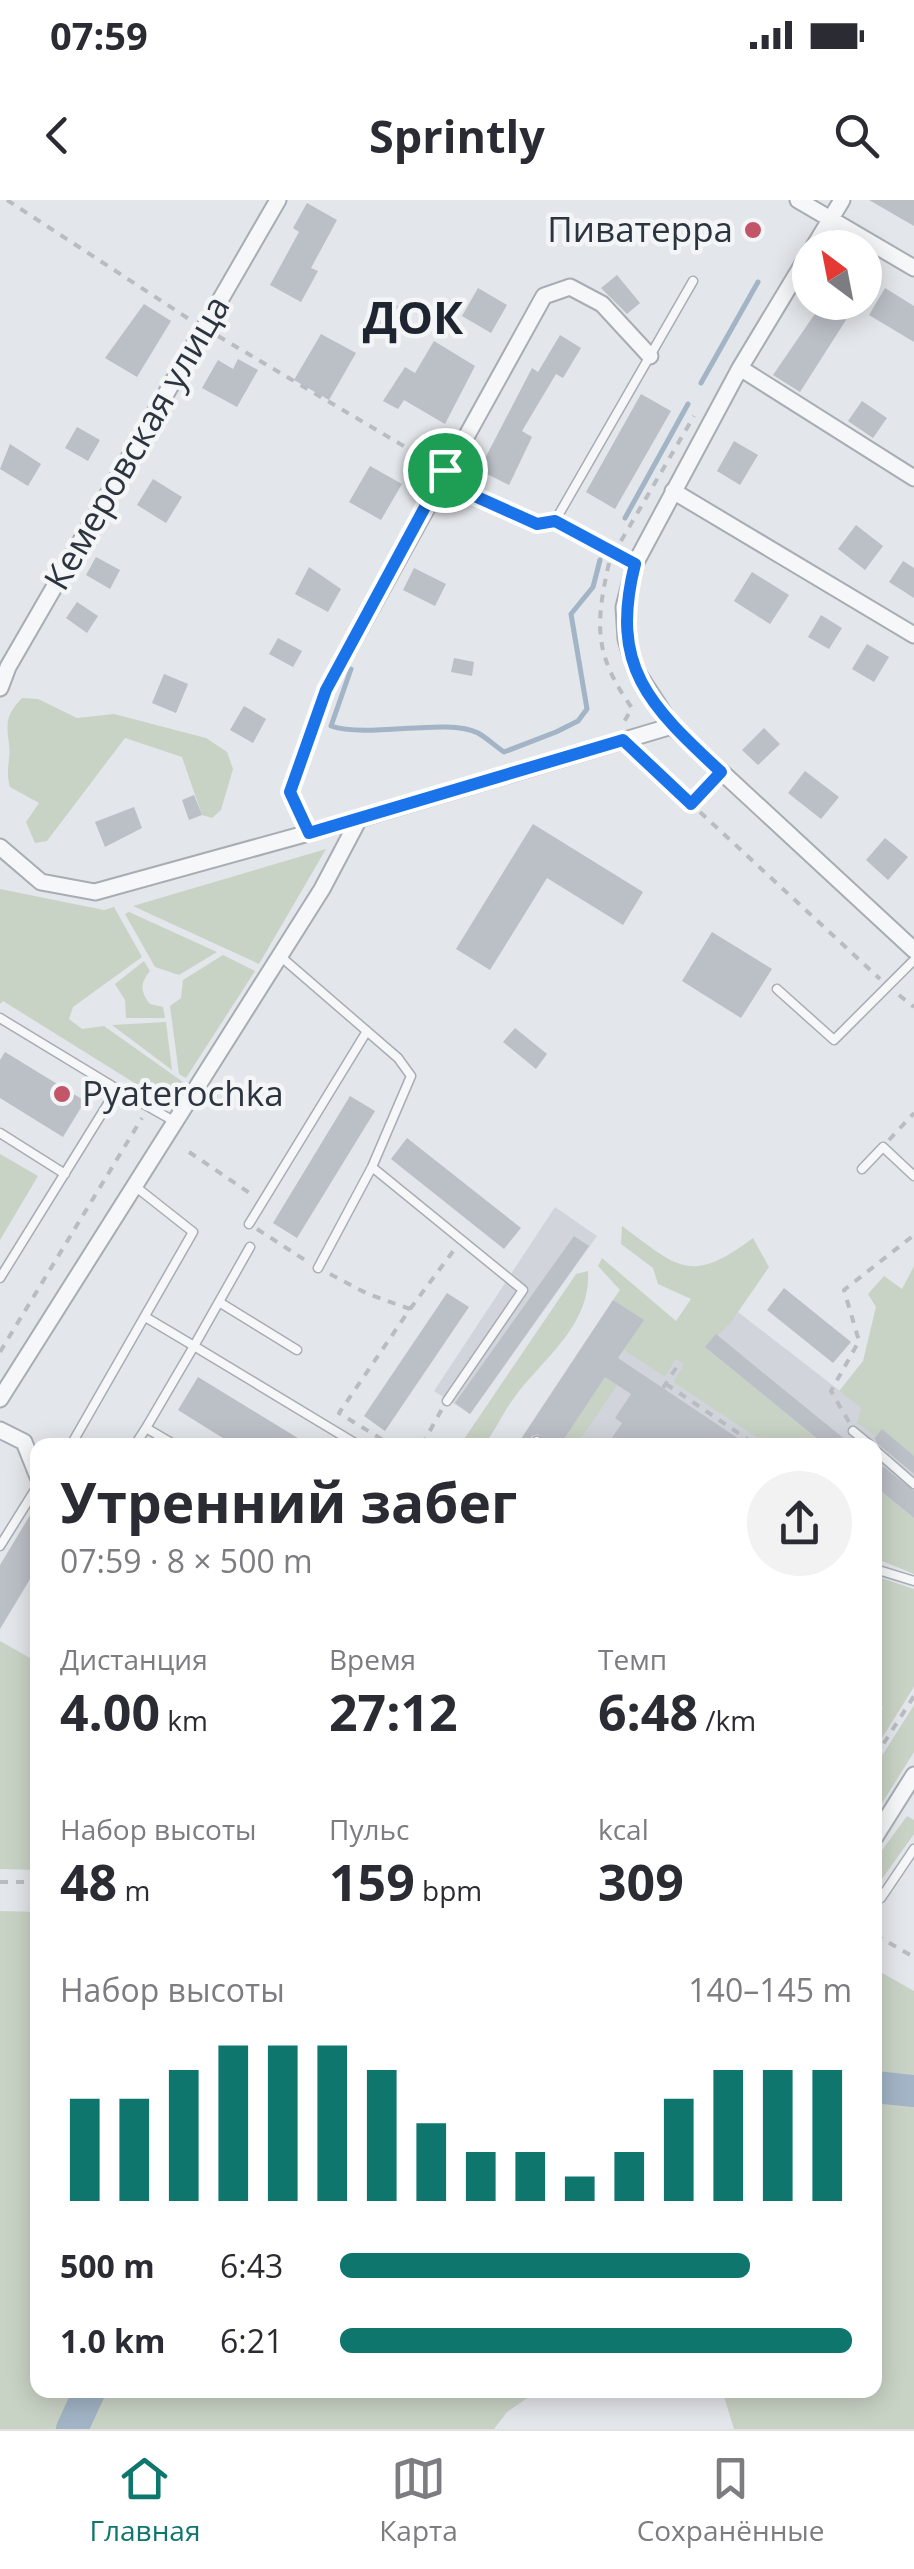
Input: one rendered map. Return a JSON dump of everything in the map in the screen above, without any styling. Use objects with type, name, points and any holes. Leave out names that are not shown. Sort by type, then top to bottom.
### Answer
[{"type":"street","name":"Кемеровская улица","points":[[0,688],[8,666],[278,200]]},
{"type":"street","points":[[798,200],[914,268]]},
{"type":"street","points":[[823,230],[842,200]]},
{"type":"street","points":[[792,282],[740,368],[635,564],[624,607],[626,638],[635,669],[672,726],[914,950]]},
{"type":"street","points":[[309,833],[290,792],[326,690],[544,296],[570,287],[602,304],[650,356]]},
{"type":"street","points":[[740,368],[914,478]]},
{"type":"street","points":[[673,492],[914,635]]},
{"type":"street","points":[[0,849],[41,882],[95,892],[672,726]]},
{"type":"street","points":[[0,1398],[172,1120],[322,889],[358,819]]},
{"type":"street","points":[[0,1430],[24,1442],[30,1457]]},
{"type":"street","points":[[882,1826],[914,1775]]},
{"type":"lane","points":[[635,564],[555,521],[694,281]]},
{"type":"lane","points":[[691,804],[721,772]]},
{"type":"lane","points":[[278,955],[367,1031],[411,1076],[372,1167],[318,1268]]},
{"type":"lane","points":[[777,988],[834,1040],[914,960]]},
{"type":"lane","points":[[0,1018],[172,1120]]},
{"type":"lane","points":[[249,1224],[367,1031]]},
{"type":"lane","points":[[0,1278],[117,1089]]},
{"type":"lane","points":[[0,1133],[65,1174]]},
{"type":"lane","points":[[862,1169],[883,1147],[914,1176]]},
{"type":"lane","points":[[372,1167],[522,1290],[447,1401]]},
{"type":"lane","points":[[75,1438],[193,1232],[132,1184]]},
{"type":"lane","points":[[140,1438],[250,1247]]},
{"type":"lane","points":[[219,1302],[297,1350]]},
{"type":"lane","points":[[147,1318],[346,1438]]},
{"type":"lane","points":[[146,1428],[163,1438]]},
{"type":"lane","points":[[854,1431],[862,1438]]},
{"type":"lane","points":[[882,1456],[914,1484]]},
{"type":"lane","points":[[0,1546],[30,1498]]},
{"type":"lane","points":[[882,1571],[914,1582]]},
{"type":"lane","points":[[882,1897],[914,1849]]},
{"type":"path","points":[[7,200],[204,328],[445,470],[459,489],[537,524],[555,521]]},
{"type":"path","points":[[623,740],[914,1008]]},
{"type":"path","points":[[883,1147],[914,1114]]},
{"type":"path","points":[[189,1152],[251,1194],[249,1224],[318,1268],[368,1294],[410,1308]]},
{"type":"path","points":[[854,1431],[831,1391],[858,1341],[844,1290],[914,1235]]},
{"type":"path","points":[[380,1438],[339,1413],[463,1238]]},
{"type":"path","points":[[678,1364],[664,1386],[745,1438]]},
{"type":"path","points":[[426,1438],[447,1401]]},
{"type":"path","points":[[882,1746],[914,1696]]},
{"type":"path","points":[[0,1882],[30,1882]]},
{"type":"path","points":[[882,1939],[914,1956]]},
{"type":"shaded area","points":[[555,1207],[597,1236],[470,1414],[434,1391]]},
{"type":"shaded area","points":[[620,1290],[793,1438],[522,1438]]},
{"type":"shaded area","points":[[738,1312],[862,1408],[914,1456],[914,1518],[882,1492],[882,1438],[816,1438],[705,1347]]},
{"type":"green space","points":[[22,698],[38,699],[77,718],[114,714],[206,738],[227,752],[233,769],[221,810],[212,818],[202,815],[182,757],[125,738],[47,841],[35,843],[26,822],[39,803],[10,787],[8,775],[8,719]]},
{"type":"green space","points":[[326,849],[259,964],[133,906]]},
{"type":"green space","points":[[0,889],[104,910],[114,907],[142,957],[73,1007],[69,1019],[82,1029],[104,1026],[183,1082],[165,1102],[3,1001],[0,1004]]},
{"type":"green space","points":[[129,912],[217,952],[179,975],[155,967],[125,914]]},
{"type":"green space","points":[[223,955],[255,971],[186,1078],[179,1074],[170,1006],[181,998],[183,980]]},
{"type":"green space","points":[[144,961],[150,971],[142,987],[144,995],[150,1004],[163,1007],[165,1018],[126,1018],[125,1000],[115,984]]},
{"type":"green space","points":[[165,1022],[172,1070],[112,1025]]},
{"type":"green space","points":[[0,1154],[38,1176],[0,1240]]},
{"type":"green space","points":[[622,1226],[672,1261],[699,1266],[732,1253],[753,1238],[769,1267],[729,1325],[705,1347],[816,1438],[757,1438],[673,1382],[684,1364],[676,1359],[665,1377],[624,1350],[643,1320],[613,1300],[620,1290],[598,1266],[602,1258],[676,1321],[691,1299],[658,1284],[653,1268],[621,1244]]},
{"type":"green space","points":[[914,1266],[914,1456],[882,1430],[876,1436],[857,1423],[861,1408],[839,1391],[863,1361],[876,1307],[868,1294],[884,1276],[902,1289]]},
{"type":"green space","points":[[588,1271],[587,1291],[574,1325],[514,1398],[488,1438],[465,1438],[576,1274]]},
{"type":"green space","points":[[605,1377],[617,1385],[583,1436],[564,1438]]},
{"type":"green space","points":[[882,1492],[914,1518],[914,1574],[882,1561]]},
{"type":"green space","points":[[882,1578],[914,1589],[914,1687],[882,1738]]},
{"type":"green space","points":[[0,1641],[30,1658],[30,1870],[0,1869]]},
{"type":"green space","points":[[914,1705],[914,1752],[882,1803],[882,1756]]},
{"type":"green space","points":[[907,1816],[914,1820],[914,1834],[882,1879],[882,1850]]},
{"type":"green space","points":[[0,1911],[30,1912],[30,2398],[527,2398],[507,2412],[494,2429],[0,2429]]},
{"type":"green space","points":[[882,1973],[914,1991],[914,2429],[734,2429],[724,2398],[882,2398]]},
{"type":"building","points":[[869,200],[914,200],[914,226]]},
{"type":"building","points":[[307,203],[337,220],[311,268],[318,271],[301,302],[270,285],[299,232],[293,228]]},
{"type":"building","points":[[617,275],[640,303],[627,314],[601,288]]},
{"type":"building","points":[[478,288],[507,305],[491,333],[462,316]]},
{"type":"building","points":[[885,288],[914,306],[914,342],[877,320],[882,320]]},
{"type":"building","points":[[389,301],[404,310],[390,332],[375,323]]},
{"type":"building","points":[[144,304],[171,321],[137,377],[105,358]]},
{"type":"building","points":[[811,320],[846,320],[800,392],[773,375]]},
{"type":"building","points":[[321,334],[356,353],[329,400],[294,380]]},
{"type":"building","points":[[560,335],[581,348],[563,378],[556,374],[522,431],[532,437],[509,485],[479,470],[532,368],[538,372]]},
{"type":"building","points":[[434,341],[475,366],[445,424],[404,400],[398,409],[383,401],[405,367],[415,373]]},
{"type":"building","points":[[238,359],[258,370],[237,407],[202,388],[218,360],[233,369]]},
{"type":"building","points":[[641,394],[671,411],[615,509],[586,492]]},
{"type":"building","points":[[862,401],[887,418],[873,438],[848,421]]},
{"type":"building","points":[[77,427],[100,440],[88,461],[65,448]]},
{"type":"building","points":[[734,441],[758,455],[740,485],[717,471]]},
{"type":"building","points":[[10,444],[41,464],[28,486],[0,469]]},
{"type":"building","points":[[370,466],[402,484],[381,520],[349,502]]},
{"type":"building","points":[[153,479],[182,497],[166,523],[137,505]]},
{"type":"building","points":[[856,525],[883,546],[865,570],[838,549]]},
{"type":"building","points":[[96,557],[120,570],[110,589],[86,575]]},
{"type":"building","points":[[903,561],[914,568],[914,598],[889,582]]},
{"type":"building","points":[[309,567],[341,589],[328,612],[295,594]]},
{"type":"building","points":[[414,568],[446,584],[435,606],[403,590]]},
{"type":"building","points":[[752,572],[789,595],[770,624],[734,601]]},
{"type":"building","points":[[77,602],[98,616],[87,633],[66,618]]},
{"type":"building","points":[[821,615],[842,628],[829,649],[808,637]]},
{"type":"building","points":[[278,638],[302,651],[293,667],[269,654]]},
{"type":"building","points":[[867,644],[889,657],[874,682],[852,669]]},
{"type":"building","points":[[454,658],[474,662],[472,676],[451,672]]},
{"type":"building","points":[[164,674],[188,684],[176,713],[152,703]]},
{"type":"building","points":[[244,706],[266,719],[253,743],[230,730]]},
{"type":"building","points":[[764,728],[780,744],[758,765],[742,750]]},
{"type":"building","points":[[805,771],[839,797],[821,819],[788,793]]},
{"type":"building","points":[[194,795],[202,815],[189,820],[182,800]]},
{"type":"building","points":[[134,807],[142,828],[105,847],[95,822]]},
{"type":"building","points":[[533,824],[643,892],[623,925],[547,878],[490,970],[456,949]]},
{"type":"building","points":[[885,838],[908,857],[888,880],[866,860]]},
{"type":"building","points":[[712,932],[772,969],[741,1018],[682,981]]},
{"type":"building","points":[[515,1028],[547,1054],[536,1069],[503,1042]]},
{"type":"building","points":[[5,1052],[85,1101],[63,1137],[0,1098],[0,1060]]},
{"type":"building","points":[[350,1096],[375,1111],[297,1238],[273,1223]]},
{"type":"building","points":[[407,1138],[521,1228],[504,1249],[391,1159]]},
{"type":"building","points":[[574,1236],[589,1246],[470,1414],[455,1403]]},
{"type":"building","points":[[784,1288],[851,1342],[833,1363],[767,1310]]},
{"type":"building","points":[[447,1293],[469,1307],[385,1431],[364,1416]]},
{"type":"building","points":[[613,1300],[644,1320],[618,1358],[738,1438],[612,1438],[622,1423],[615,1418],[631,1394],[605,1377],[565,1438],[543,1438],[538,1434],[522,1438]]},
{"type":"building","points":[[716,1334],[843,1438],[816,1438],[705,1347]]},
{"type":"building","points":[[198,1377],[298,1438],[223,1438],[178,1410]]},
{"type":"building","points":[[882,1429],[914,1456],[914,1474],[882,1447],[882,1438],[875,1438]]},
{"type":"building","points":[[882,1466],[914,1491],[914,1518],[882,1492]]},
{"type":"building","points":[[30,1515],[30,1579],[0,1629],[0,1565]]},
{"type":"waterway","points":[[701,383],[758,282]]},
{"type":"waterway","points":[[625,518],[688,404]]},
{"type":"waterway","points":[[351,669],[331,726],[366,730],[464,729],[478,733],[504,752],[556,732],[578,721],[587,709],[571,614],[593,587],[600,560]]},
{"type":"waterway","points":[[882,2088],[914,2091]]},
{"type":"waterway","points":[[72,2429],[86,2398]]},
{"type":"place","name":"Пиватерра","points":[[753,230]]},
{"type":"place","name":"Pyaterochka","points":[[62,1094]]},
{"type":"district","name":"ДОК","points":[[413,318]]},
{"type":"route","points":[[445,470],[459,489],[537,524],[555,521],[635,564],[624,607],[626,638],[635,669],[672,726],[721,772],[691,804],[633,754],[623,740],[309,833],[290,792],[326,690],[445,470]]}]
